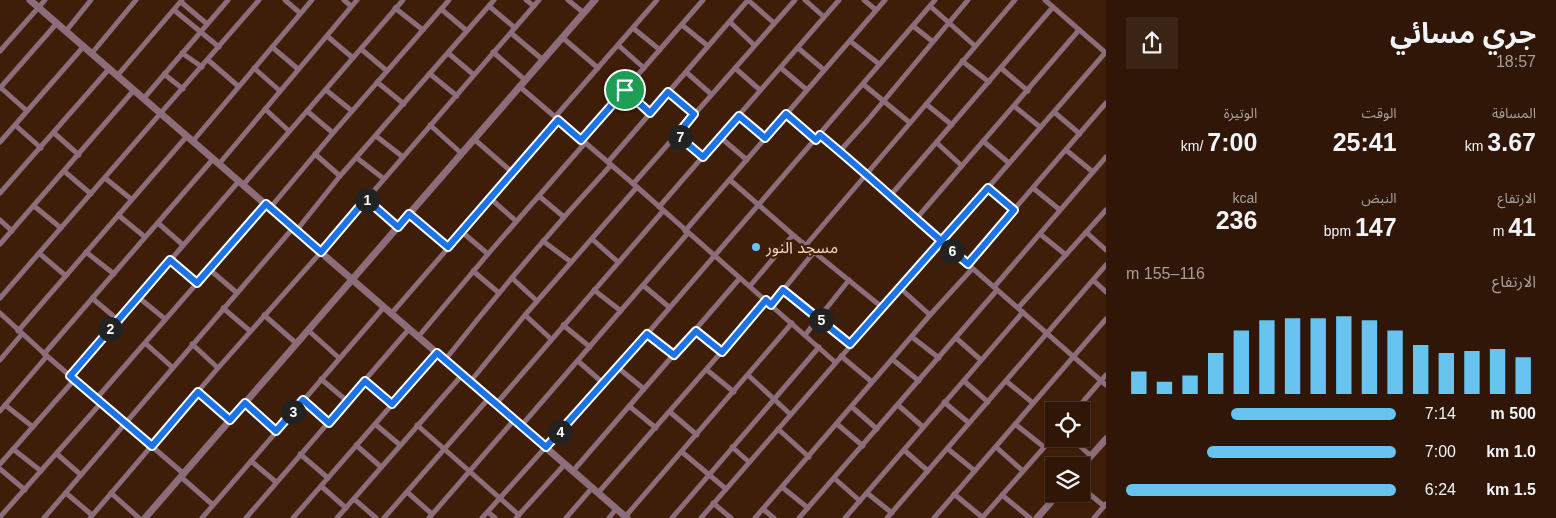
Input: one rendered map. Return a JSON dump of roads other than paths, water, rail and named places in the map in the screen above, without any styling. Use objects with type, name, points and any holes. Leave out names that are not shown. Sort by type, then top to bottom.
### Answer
[{"type":"street","points":[[30,0],[626,517],[792,323]]},
{"type":"street","points":[[0,51],[45,0]]},
{"type":"street","points":[[66,31],[91,0]]},
{"type":"street","points":[[92,53],[136,0]]},
{"type":"street","points":[[144,98],[228,0]]},
{"type":"street","points":[[0,298],[162,114],[259,0]]},
{"type":"street","points":[[285,0],[300,13]]},
{"type":"street","points":[[0,360],[20,332],[131,200],[238,86],[312,0]]},
{"type":"street","points":[[344,0],[351,6]]},
{"type":"street","points":[[0,410],[145,237],[265,110],[298,68],[357,0]]},
{"type":"street","points":[[0,464],[33,427],[118,320],[183,245],[326,90],[403,0]]},
{"type":"street","points":[[0,518],[57,454],[144,343],[333,133],[449,0]]},
{"type":"street","points":[[47,517],[172,367],[494,0]]},
{"type":"street","points":[[526,0],[534,6]]},
{"type":"street","points":[[66,493],[91,517],[250,331],[321,252],[539,0]]},
{"type":"street","points":[[568,0],[584,13]]},
{"type":"street","points":[[145,518],[595,0]]},
{"type":"street","points":[[391,314],[491,199],[598,68],[657,0]]},
{"type":"street","points":[[418,337],[702,0]]},
{"type":"street","points":[[445,360],[650,113],[748,0],[774,23]]},
{"type":"street","points":[[805,0],[824,17]]},
{"type":"street","points":[[496,404],[618,262],[703,157],[839,0]]},
{"type":"street","points":[[864,0],[876,10]]},
{"type":"street","points":[[521,426],[644,286],[765,138],[885,0]]},
{"type":"street","points":[[482,518],[647,334],[936,0]]},
{"type":"street","points":[[840,151],[968,0]]},
{"type":"street","points":[[806,245],[1015,0]]},
{"type":"street","points":[[700,518],[1106,53],[1045,0]]},
{"type":"street","points":[[117,76],[182,1],[207,24]]},
{"type":"street","points":[[470,382],[525,315],[592,239],[694,114],[792,1]]},
{"type":"street","points":[[489,6],[543,60]]},
{"type":"street","points":[[930,6],[975,46]]},
{"type":"street","points":[[395,8],[423,30]]},
{"type":"street","points":[[890,196],[1053,8]]},
{"type":"street","points":[[441,9],[467,31]]},
{"type":"street","points":[[174,10],[219,46]]},
{"type":"street","points":[[730,22],[754,45]]},
{"type":"street","points":[[27,111],[0,88],[57,23]]},
{"type":"street","points":[[682,25],[708,46]]},
{"type":"street","points":[[913,26],[932,41]]},
{"type":"street","points":[[633,28],[660,50]]},
{"type":"street","points":[[916,219],[1079,30]]},
{"type":"street","points":[[327,36],[353,58]]},
{"type":"street","points":[[563,38],[598,68]]},
{"type":"street","points":[[850,41],[879,64]]},
{"type":"street","points":[[618,45],[644,68]]},
{"type":"street","points":[[0,142],[84,46]]},
{"type":"street","points":[[272,47],[298,68]]},
{"type":"street","points":[[798,48],[824,70]]},
{"type":"street","points":[[360,49],[387,71]]},
{"type":"street","points":[[182,52],[202,67]]},
{"type":"street","points":[[493,52],[525,80]]},
{"type":"street","points":[[448,53],[474,75]]},
{"type":"street","points":[[208,60],[238,86]]},
{"type":"street","points":[[962,61],[989,82]]},
{"type":"street","points":[[254,68],[280,91]]},
{"type":"street","points":[[734,68],[760,90]]},
{"type":"street","points":[[780,68],[807,90]]},
{"type":"street","points":[[1001,68],[1028,90]]},
{"type":"street","points":[[1,190],[54,133],[109,69]]},
{"type":"street","points":[[686,72],[711,94]]},
{"type":"street","points":[[164,74],[183,89]]},
{"type":"street","points":[[430,74],[457,96]]},
{"type":"street","points":[[377,82],[404,104]]},
{"type":"street","points":[[863,84],[909,122]]},
{"type":"street","points":[[519,86],[835,362]]},
{"type":"street","points":[[0,244],[134,90]]},
{"type":"street","points":[[326,90],[352,111]]},
{"type":"street","points":[[625,90],[650,113]]},
{"type":"street","points":[[668,92],[694,114]]},
{"type":"street","points":[[968,264],[1106,103]]},
{"type":"street","points":[[926,104],[952,126]]},
{"type":"street","points":[[1014,106],[1040,127]]},
{"type":"street","points":[[265,110],[289,131]]},
{"type":"street","points":[[307,111],[333,133]]},
{"type":"street","points":[[1054,112],[1080,134]]},
{"type":"street","points":[[786,114],[816,140]]},
{"type":"street","points":[[739,116],[765,138]]},
{"type":"street","points":[[15,125],[40,148]]},
{"type":"street","points":[[430,126],[461,153]]},
{"type":"street","points":[[54,133],[79,155]]},
{"type":"street","points":[[677,135],[703,157]]},
{"type":"street","points":[[820,135],[1104,383]]},
{"type":"street","points":[[376,136],[403,157]]},
{"type":"street","points":[[720,137],[747,160]]},
{"type":"street","points":[[474,139],[513,173]]},
{"type":"street","points":[[983,141],[1009,163]]},
{"type":"street","points":[[937,143],[962,166]]},
{"type":"street","points":[[1066,150],[1093,172]]},
{"type":"street","points":[[314,154],[340,176]]},
{"type":"street","points":[[357,158],[384,179]]},
{"type":"street","points":[[799,518],[956,338],[1060,210],[1106,158]]},
{"type":"street","points":[[64,171],[91,194]]},
{"type":"street","points":[[105,178],[131,200]]},
{"type":"street","points":[[730,180],[792,235],[883,308]]},
{"type":"street","points":[[988,188],[1014,210]]},
{"type":"street","points":[[1033,188],[1060,210]]},
{"type":"street","points":[[538,196],[564,217]]},
{"type":"street","points":[[366,199],[398,227]]},
{"type":"street","points":[[491,199],[516,221]]},
{"type":"street","points":[[34,206],[61,228]]},
{"type":"street","points":[[1018,308],[1106,210]]},
{"type":"street","points":[[409,214],[448,247]]},
{"type":"street","points":[[118,215],[145,237]]},
{"type":"street","points":[[0,220],[12,231]]},
{"type":"street","points":[[158,223],[183,245]]},
{"type":"street","points":[[462,232],[488,254]]},
{"type":"street","points":[[1086,232],[1106,250]]},
{"type":"street","points":[[1040,234],[1066,255]]},
{"type":"street","points":[[750,286],[792,235]]},
{"type":"street","points":[[592,239],[618,262]]},
{"type":"street","points":[[543,241],[571,262]]},
{"type":"street","points":[[86,252],[114,274]]},
{"type":"street","points":[[771,305],[814,252]]},
{"type":"street","points":[[39,253],[66,276]]},
{"type":"street","points":[[170,260],[197,283]]},
{"type":"street","points":[[887,518],[1106,265]]},
{"type":"street","points":[[209,269],[236,293]]},
{"type":"street","points":[[754,518],[972,269]]},
{"type":"street","points":[[473,271],[499,293]]},
{"type":"street","points":[[512,278],[538,301]]},
{"type":"street","points":[[573,471],[740,278]]},
{"type":"street","points":[[805,335],[849,280]]},
{"type":"street","points":[[1093,280],[1106,292]]},
{"type":"street","points":[[644,286],[669,308]]},
{"type":"street","points":[[900,288],[930,315]]},
{"type":"street","points":[[594,290],[621,311]]},
{"type":"street","points":[[783,290],[850,344]]},
{"type":"street","points":[[138,297],[165,319]]},
{"type":"street","points":[[92,298],[118,320]]},
{"type":"street","points":[[566,518],[656,428],[766,300]]},
{"type":"street","points":[[202,518],[384,307]]},
{"type":"street","points":[[224,308],[250,331]]},
{"type":"street","points":[[845,518],[1023,312]]},
{"type":"street","points":[[0,313],[72,378],[152,446],[213,505]]},
{"type":"street","points":[[264,315],[297,344]]},
{"type":"street","points":[[525,315],[551,338]]},
{"type":"street","points":[[934,518],[1106,319]]},
{"type":"street","points":[[563,325],[590,347]]},
{"type":"street","points":[[246,518],[409,329]]},
{"type":"street","points":[[309,331],[339,358]]},
{"type":"street","points":[[696,331],[722,352]]},
{"type":"street","points":[[647,334],[674,355]]},
{"type":"street","points":[[912,337],[938,358]]},
{"type":"street","points":[[956,338],[982,360]]},
{"type":"street","points":[[144,343],[172,367]]},
{"type":"street","points":[[192,344],[218,368]]},
{"type":"street","points":[[672,518],[819,347]]},
{"type":"street","points":[[293,518],[437,353]]},
{"type":"street","points":[[841,356],[872,382]]},
{"type":"street","points":[[892,359],[918,381]]},
{"type":"street","points":[[578,361],[604,383]]},
{"type":"street","points":[[617,367],[644,390]]},
{"type":"street","points":[[707,370],[734,392]]},
{"type":"street","points":[[337,518],[462,375]]},
{"type":"street","points":[[748,375],[790,414]]},
{"type":"street","points":[[1084,402],[1104,383],[1106,375]]},
{"type":"street","points":[[321,379],[347,401]]},
{"type":"street","points":[[365,381],[392,404]]},
{"type":"street","points":[[964,381],[988,402]]},
{"type":"street","points":[[1006,381],[1033,404]]},
{"type":"street","points":[[198,392],[230,420]]},
{"type":"street","points":[[384,518],[489,398]]},
{"type":"street","points":[[303,400],[329,423]]},
{"type":"street","points":[[944,402],[969,424]]},
{"type":"street","points":[[245,403],[276,431]]},
{"type":"street","points":[[5,404],[33,427]]},
{"type":"street","points":[[898,405],[923,427]]},
{"type":"street","points":[[630,406],[656,428]]},
{"type":"street","points":[[852,407],[877,429]]},
{"type":"street","points":[[670,412],[697,435]]},
{"type":"street","points":[[407,492],[431,516],[514,420]]},
{"type":"street","points":[[375,424],[400,445]]},
{"type":"street","points":[[837,424],[863,446]]},
{"type":"street","points":[[954,494],[982,518],[1044,447],[1016,424]]},
{"type":"street","points":[[417,425],[518,516],[565,464]]},
{"type":"street","points":[[778,429],[809,456]]},
{"type":"street","points":[[1081,447],[1091,456],[1106,439]]},
{"type":"street","points":[[356,446],[381,468]]},
{"type":"street","points":[[996,446],[1023,470]]},
{"type":"street","points":[[732,448],[749,462]]},
{"type":"street","points":[[13,449],[41,471]]},
{"type":"street","points":[[948,449],[975,471]]},
{"type":"street","points":[[904,450],[928,471]]},
{"type":"street","points":[[682,452],[726,489]]},
{"type":"street","points":[[57,454],[81,475]]},
{"type":"street","points":[[300,454],[328,478]]},
{"type":"street","points":[[251,461],[276,482]]},
{"type":"street","points":[[0,469],[25,490]]},
{"type":"street","points":[[834,478],[860,501]]},
{"type":"street","points":[[321,486],[346,508]]},
{"type":"street","points":[[782,486],[808,508]]},
{"type":"street","points":[[867,493],[892,513]]},
{"type":"street","points":[[111,494],[139,518]]},
{"type":"street","points":[[1090,494],[1105,505],[1094,518]]},
{"type":"street","points":[[1002,495],[1030,518]]},
{"type":"street","points":[[354,499],[376,518]]},
{"type":"street","points":[[1037,518],[1051,502]]},
{"type":"street","points":[[713,503],[732,518]]},
{"type":"street","points":[[762,508],[774,518]]},
{"type":"street","points":[[608,518],[616,509]]},
{"type":"street","points":[[488,512],[495,518]]},
{"type":"place","name":"مسجد النور","points":[[756,247]]}]
